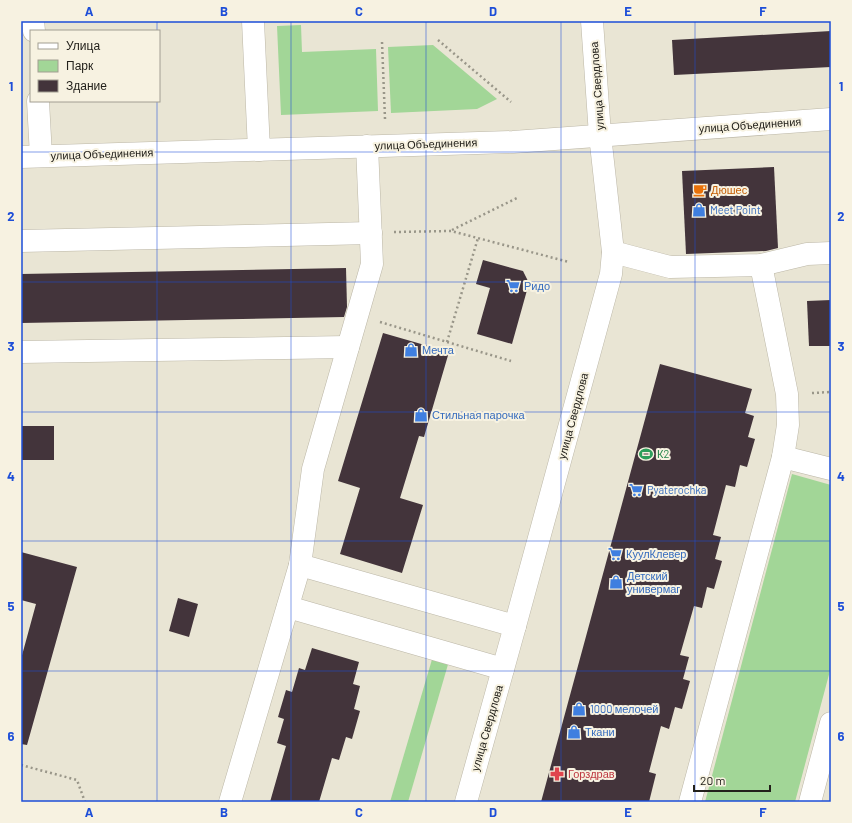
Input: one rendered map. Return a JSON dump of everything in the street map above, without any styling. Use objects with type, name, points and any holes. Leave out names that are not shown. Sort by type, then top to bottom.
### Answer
[{"type":"street","points":[[253,21],[259,150]]},
{"type":"street","name":"улица Свердлова","points":[[466,802],[516,626],[611,274],[613,252],[600,135],[592,21]]},
{"type":"street","points":[[31,156],[38,102]]},
{"type":"street","name":"улица Объединения","points":[[31,156],[513,142],[831,119]]},
{"type":"street","points":[[230,802],[300,565],[312,469],[372,264],[367,146]]},
{"type":"street","points":[[21,240],[371,233]]},
{"type":"street","points":[[613,252],[670,267],[761,266],[807,254],[831,253]]},
{"type":"street","points":[[690,802],[783,457],[788,424],[787,394],[761,266]]},
{"type":"street","points":[[21,352],[348,347]]},
{"type":"street","points":[[783,457],[831,469]]},
{"type":"street","points":[[300,565],[516,626]]},
{"type":"street","points":[[288,607],[503,669]]},
{"type":"street","points":[[810,802],[831,723]]},
{"type":"path","points":[[438,40],[511,102]]},
{"type":"path","points":[[382,42],[385,119]]},
{"type":"path","points":[[451,231],[517,198]]},
{"type":"path","points":[[371,233],[451,231],[569,262]]},
{"type":"path","points":[[447,342],[478,238]]},
{"type":"path","points":[[357,315],[512,361]]},
{"type":"path","points":[[21,765],[78,780],[85,802]]},
{"type":"green space","points":[[301,25],[302,52],[376,49],[378,111],[281,115],[277,26]]},
{"type":"green space","points":[[433,45],[497,99],[477,109],[391,113],[388,47]]},
{"type":"green space","points":[[792,474],[831,485],[831,667],[795,802],[705,802]]},
{"type":"green space","points":[[433,656],[449,661],[408,802],[390,802]]},
{"type":"building","points":[[831,31],[831,67],[674,75],[672,40]]},
{"type":"building","points":[[774,167],[778,248],[766,251],[686,254],[682,171]]},
{"type":"building","points":[[483,260],[523,271],[529,283],[512,344],[477,334],[490,288],[476,284]]},
{"type":"building","points":[[346,268],[347,307],[344,317],[21,323],[21,274]]},
{"type":"building","points":[[831,300],[831,346],[809,346],[807,301]]},
{"type":"building","points":[[383,333],[449,352],[424,437],[419,436],[400,498],[423,505],[402,573],[340,554],[360,488],[338,481]]},
{"type":"building","points":[[660,364],[752,389],[745,413],[754,416],[748,437],[755,439],[747,467],[740,465],[735,487],[726,485],[713,535],[721,537],[715,559],[722,561],[714,589],[707,587],[702,608],[694,606],[680,655],[689,657],[683,679],[690,681],[682,709],[675,707],[669,729],[661,726],[649,772],[656,774],[649,802],[541,802]]},
{"type":"building","points":[[21,426],[54,426],[54,460],[21,460]]},
{"type":"building","points":[[21,552],[77,567],[27,745],[21,744],[21,659],[36,604],[21,600]]},
{"type":"building","points":[[178,598],[198,604],[189,637],[169,631]]},
{"type":"building","points":[[312,648],[359,662],[353,684],[360,686],[354,709],[360,711],[352,739],[346,737],[339,760],[332,758],[319,802],[270,802],[286,746],[277,743],[284,719],[278,717],[286,690],[292,692],[299,668],[305,670]]},
{"type":"place","name":"Дюшес","points":[[700,190]]},
{"type":"place","name":"Meet Point","points":[[699,210]]},
{"type":"place","name":"Ридо","points":[[513,286]]},
{"type":"place","name":"Мечта","points":[[411,350]]},
{"type":"place","name":"Стильная парочка","points":[[421,415]]},
{"type":"place","name":"К2","points":[[646,454]]},
{"type":"place","name":"Pyaterochka","points":[[636,490]]},
{"type":"place","name":"КуулКлевер","points":[[615,554]]},
{"type":"place","name":"Детский универмаг","points":[[616,582]]},
{"type":"place","name":"1000 мелочей","points":[[579,709]]},
{"type":"place","name":"Ткани","points":[[574,732]]},
{"type":"place","name":"Горздрав","points":[[557,774]]}]
